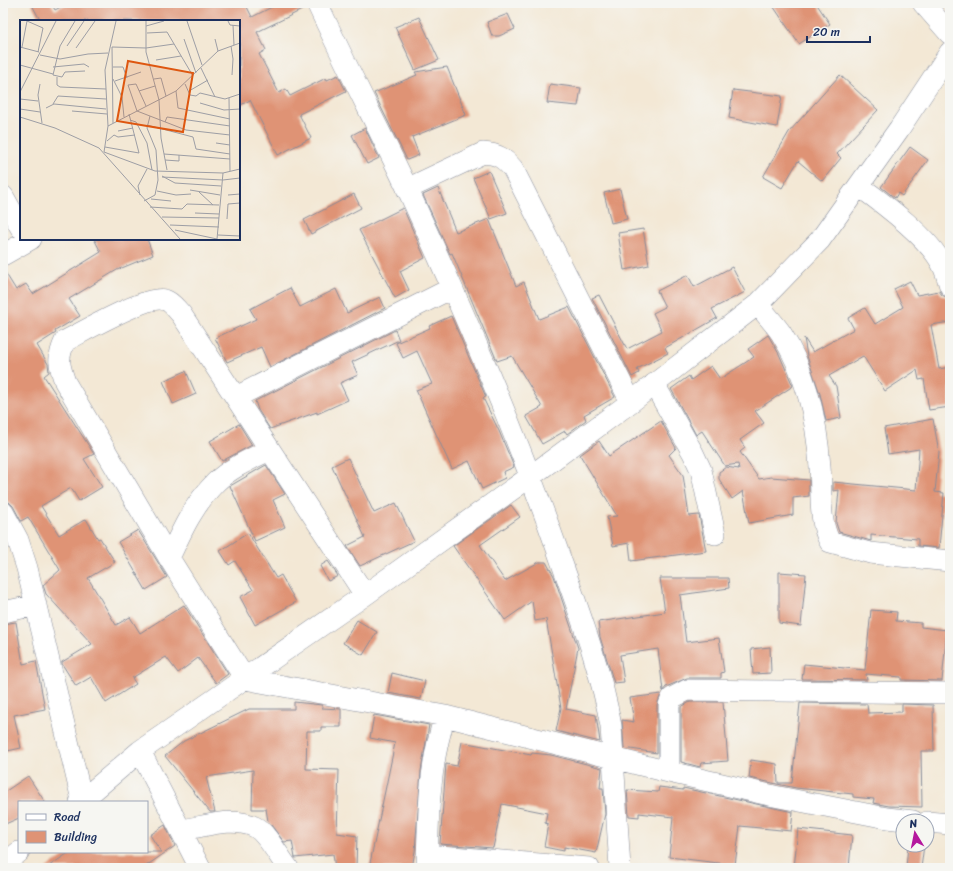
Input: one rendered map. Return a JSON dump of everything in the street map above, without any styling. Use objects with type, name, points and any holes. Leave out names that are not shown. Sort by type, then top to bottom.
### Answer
[{"type":"street","points":[[317,3],[407,189],[452,288],[531,476],[588,639],[608,710],[613,758],[620,868]]},
{"type":"street","points":[[923,3],[950,34]]},
{"type":"street","points":[[3,512],[18,540],[36,605],[81,801],[140,751],[366,595],[531,476],[631,402],[758,304],[820,240],[859,186],[950,52]]},
{"type":"street","points":[[407,189],[483,153],[495,154],[505,159],[513,169],[631,402]]},
{"type":"street","points":[[859,186],[882,202],[946,263],[950,286]]},
{"type":"street","points":[[3,196],[20,225]]},
{"type":"street","points":[[3,255],[23,240]]},
{"type":"street","points":[[236,397],[452,288]]},
{"type":"street","points":[[366,595],[268,450],[236,397],[173,304],[164,299],[140,303],[65,341],[60,353],[59,366],[65,382],[169,558],[245,679],[445,716],[669,772],[872,815],[895,818]]},
{"type":"street","points":[[758,304],[780,332],[792,352],[805,382],[818,440],[823,519],[826,534],[830,542],[870,553],[950,561]]},
{"type":"street","points":[[654,384],[701,470],[715,534]]},
{"type":"street","points":[[169,558],[185,522],[217,481],[237,467],[268,450]]},
{"type":"street","points":[[3,612],[36,605]]},
{"type":"street","points":[[669,772],[669,705],[672,698],[687,690],[950,693]]},
{"type":"street","points":[[445,716],[439,735],[430,785],[427,862],[588,868]]},
{"type":"street","points":[[140,751],[200,868]]},
{"type":"street","points":[[181,830],[227,822],[242,823],[255,827],[263,834],[288,868]]},
{"type":"street","points":[[935,823],[950,824]]},
{"type":"street","points":[[3,865],[18,853]]},
{"type":"building","points":[[31,3],[51,3],[55,10],[68,3],[245,3],[252,17],[280,3],[305,3],[306,8],[257,32],[266,50],[259,54],[279,93],[286,89],[290,96],[326,78],[327,80],[338,75],[346,91],[299,114],[311,138],[278,155],[250,100],[240,105],[240,20],[35,20],[39,18]]},
{"type":"building","points":[[771,3],[816,3],[830,24],[799,44]]},
{"type":"building","points":[[508,14],[515,29],[499,36],[492,36],[487,22]]},
{"type":"building","points":[[419,17],[439,60],[415,70],[395,27]]},
{"type":"building","points":[[447,67],[466,115],[412,137],[419,155],[407,160],[374,93],[417,75],[415,72]]},
{"type":"building","points":[[840,75],[878,110],[837,154],[841,158],[822,181],[798,161],[782,188],[763,177],[789,132]]},
{"type":"building","points":[[550,84],[581,88],[578,106],[547,103]]},
{"type":"building","points":[[733,90],[782,96],[777,127],[729,118]]},
{"type":"building","points":[[365,128],[379,158],[367,164],[352,135]]},
{"type":"building","points":[[910,147],[928,160],[902,196],[898,193],[895,198],[881,187]]},
{"type":"building","points":[[489,171],[507,213],[491,219],[473,178]]},
{"type":"building","points":[[438,188],[456,232],[489,219],[516,286],[524,282],[539,319],[569,307],[615,397],[584,415],[586,420],[567,434],[565,431],[542,444],[526,416],[542,407],[512,356],[497,361],[452,253],[450,254],[423,195]]},
{"type":"building","points":[[620,189],[627,219],[611,223],[604,193]]},
{"type":"building","points":[[354,194],[361,208],[311,234],[304,220]]},
{"type":"building","points":[[403,208],[425,258],[400,271],[409,290],[395,298],[359,230]]},
{"type":"building","points":[[643,229],[649,265],[624,270],[618,233]]},
{"type":"building","points":[[95,240],[147,240],[153,255],[117,270],[69,299],[80,316],[55,331],[56,333],[37,345],[48,364],[49,372],[44,376],[94,454],[84,459],[102,487],[79,501],[71,488],[41,506],[59,535],[86,519],[98,539],[100,538],[115,562],[88,578],[116,625],[130,617],[140,633],[184,605],[228,674],[216,683],[198,658],[178,673],[166,657],[132,678],[136,684],[106,703],[91,677],[76,686],[62,664],[62,662],[92,644],[46,594],[43,585],[60,570],[28,517],[21,521],[13,506],[9,502],[3,500],[3,269],[16,290],[26,284],[33,294],[101,252]]},
{"type":"building","points":[[732,267],[745,292],[712,309],[717,318],[665,348],[668,353],[637,369],[639,373],[632,377],[592,298],[599,295],[627,349],[662,331],[653,313],[665,307],[657,291],[688,275],[694,287]]},
{"type":"building","points":[[910,281],[917,295],[939,291],[942,295],[948,298],[950,322],[931,325],[939,369],[950,367],[950,407],[929,410],[924,379],[919,380],[917,370],[885,391],[863,356],[829,376],[836,386],[841,418],[826,421],[820,394],[807,356],[804,338],[813,352],[854,329],[848,318],[865,308],[875,324],[903,307],[894,289]]},
{"type":"building","points":[[290,288],[300,307],[336,289],[347,313],[380,297],[385,308],[270,367],[261,347],[227,362],[215,338],[256,319],[250,309]]},
{"type":"building","points":[[451,316],[486,397],[483,398],[514,467],[503,472],[505,478],[482,489],[469,461],[452,469],[416,390],[432,384],[417,351],[403,358],[396,343],[430,328],[429,326]]},
{"type":"building","points":[[395,330],[399,340],[352,362],[358,375],[340,383],[348,400],[317,414],[317,412],[270,429],[258,410],[255,401]]},
{"type":"building","points":[[768,335],[779,354],[793,386],[755,411],[764,423],[740,440],[745,448],[740,452],[759,479],[771,477],[809,480],[809,496],[793,498],[793,515],[749,523],[743,491],[732,499],[719,479],[719,472],[726,467],[739,469],[738,464],[725,466],[702,431],[696,435],[671,389],[689,376],[691,380],[711,366],[720,379],[754,357],[748,349]]},
{"type":"building","points":[[186,371],[196,394],[173,404],[163,381]]},
{"type":"building","points":[[933,419],[939,452],[935,492],[944,493],[939,548],[918,546],[918,539],[871,535],[871,541],[839,532],[836,523],[839,490],[833,491],[833,482],[916,490],[919,449],[888,454],[884,428]]},
{"type":"building","points":[[661,421],[676,448],[669,455],[683,475],[689,516],[699,515],[706,551],[631,561],[629,543],[613,546],[607,517],[617,516],[580,455],[599,441],[609,456]]},
{"type":"building","points":[[239,424],[252,445],[222,461],[210,441]]},
{"type":"building","points":[[348,458],[374,513],[396,503],[414,541],[360,566],[347,546],[365,537],[332,466]]},
{"type":"building","points":[[266,465],[285,494],[273,500],[285,527],[255,541],[230,486]]},
{"type":"building","points":[[511,505],[520,517],[480,545],[505,581],[539,562],[546,562],[554,576],[578,648],[566,709],[596,715],[600,742],[556,731],[561,708],[546,619],[535,621],[532,601],[505,620],[453,546]]},
{"type":"building","points":[[138,530],[167,577],[146,590],[118,542]]},
{"type":"building","points":[[248,533],[276,578],[281,575],[296,602],[255,625],[240,597],[253,590],[235,561],[229,565],[220,551]]},
{"type":"building","points":[[328,561],[338,576],[328,581],[320,566]]},
{"type":"building","points":[[779,572],[806,574],[801,626],[779,623]]},
{"type":"building","points":[[660,578],[728,578],[729,588],[680,595],[686,642],[719,638],[724,672],[721,673],[721,678],[687,678],[666,687],[663,691],[658,649],[620,655],[624,682],[614,683],[600,637],[598,622],[665,612]]},
{"type":"building","points":[[871,610],[897,612],[896,621],[921,623],[921,627],[947,630],[942,681],[901,680],[901,677],[866,674],[867,680],[802,679],[804,664],[865,670]]},
{"type":"building","points":[[357,620],[377,632],[363,655],[343,643]]},
{"type":"building","points":[[16,622],[23,664],[36,661],[45,709],[14,715],[21,748],[3,752],[3,624]]},
{"type":"building","points":[[770,647],[771,673],[753,674],[751,649]]},
{"type":"building","points":[[392,673],[425,681],[421,699],[388,693]]},
{"type":"building","points":[[661,694],[657,705],[657,753],[624,748],[622,720],[634,722],[630,698]]},
{"type":"building","points":[[294,702],[322,705],[322,708],[341,709],[341,727],[321,727],[321,731],[307,731],[306,769],[339,770],[337,833],[357,836],[356,868],[335,868],[333,854],[295,858],[292,841],[284,842],[268,821],[266,809],[252,809],[253,770],[206,777],[215,812],[210,812],[165,756],[184,741],[249,709],[294,709]]},
{"type":"building","points":[[690,702],[723,702],[728,761],[701,763],[700,767],[681,762],[681,707]]},
{"type":"building","points":[[800,703],[867,704],[868,713],[902,712],[902,704],[933,705],[934,751],[921,751],[922,807],[889,806],[873,803],[874,799],[853,797],[853,794],[796,788],[749,778],[751,760],[777,764],[778,783],[792,783]]},
{"type":"building","points":[[374,715],[429,725],[421,771],[415,851],[412,868],[369,868],[395,743],[370,738]]},
{"type":"building","points":[[462,742],[531,755],[532,753],[551,755],[602,768],[600,788],[603,788],[605,814],[596,853],[564,847],[564,851],[544,847],[548,824],[545,823],[547,813],[502,804],[493,848],[440,844],[446,764],[457,766]]},
{"type":"building","points":[[28,776],[44,801],[18,801],[18,818],[3,825],[3,793]]},
{"type":"building","points":[[659,787],[683,790],[683,788],[793,812],[791,831],[740,826],[735,865],[669,857],[673,817],[639,813],[639,817],[629,816],[627,790],[658,792]]},
{"type":"building","points":[[165,825],[175,846],[143,868],[46,868],[68,853],[161,852],[150,835]]},
{"type":"building","points":[[798,829],[852,835],[849,868],[794,868]]},
{"type":"building","points":[[907,853],[923,853],[921,868],[906,868]]}]
